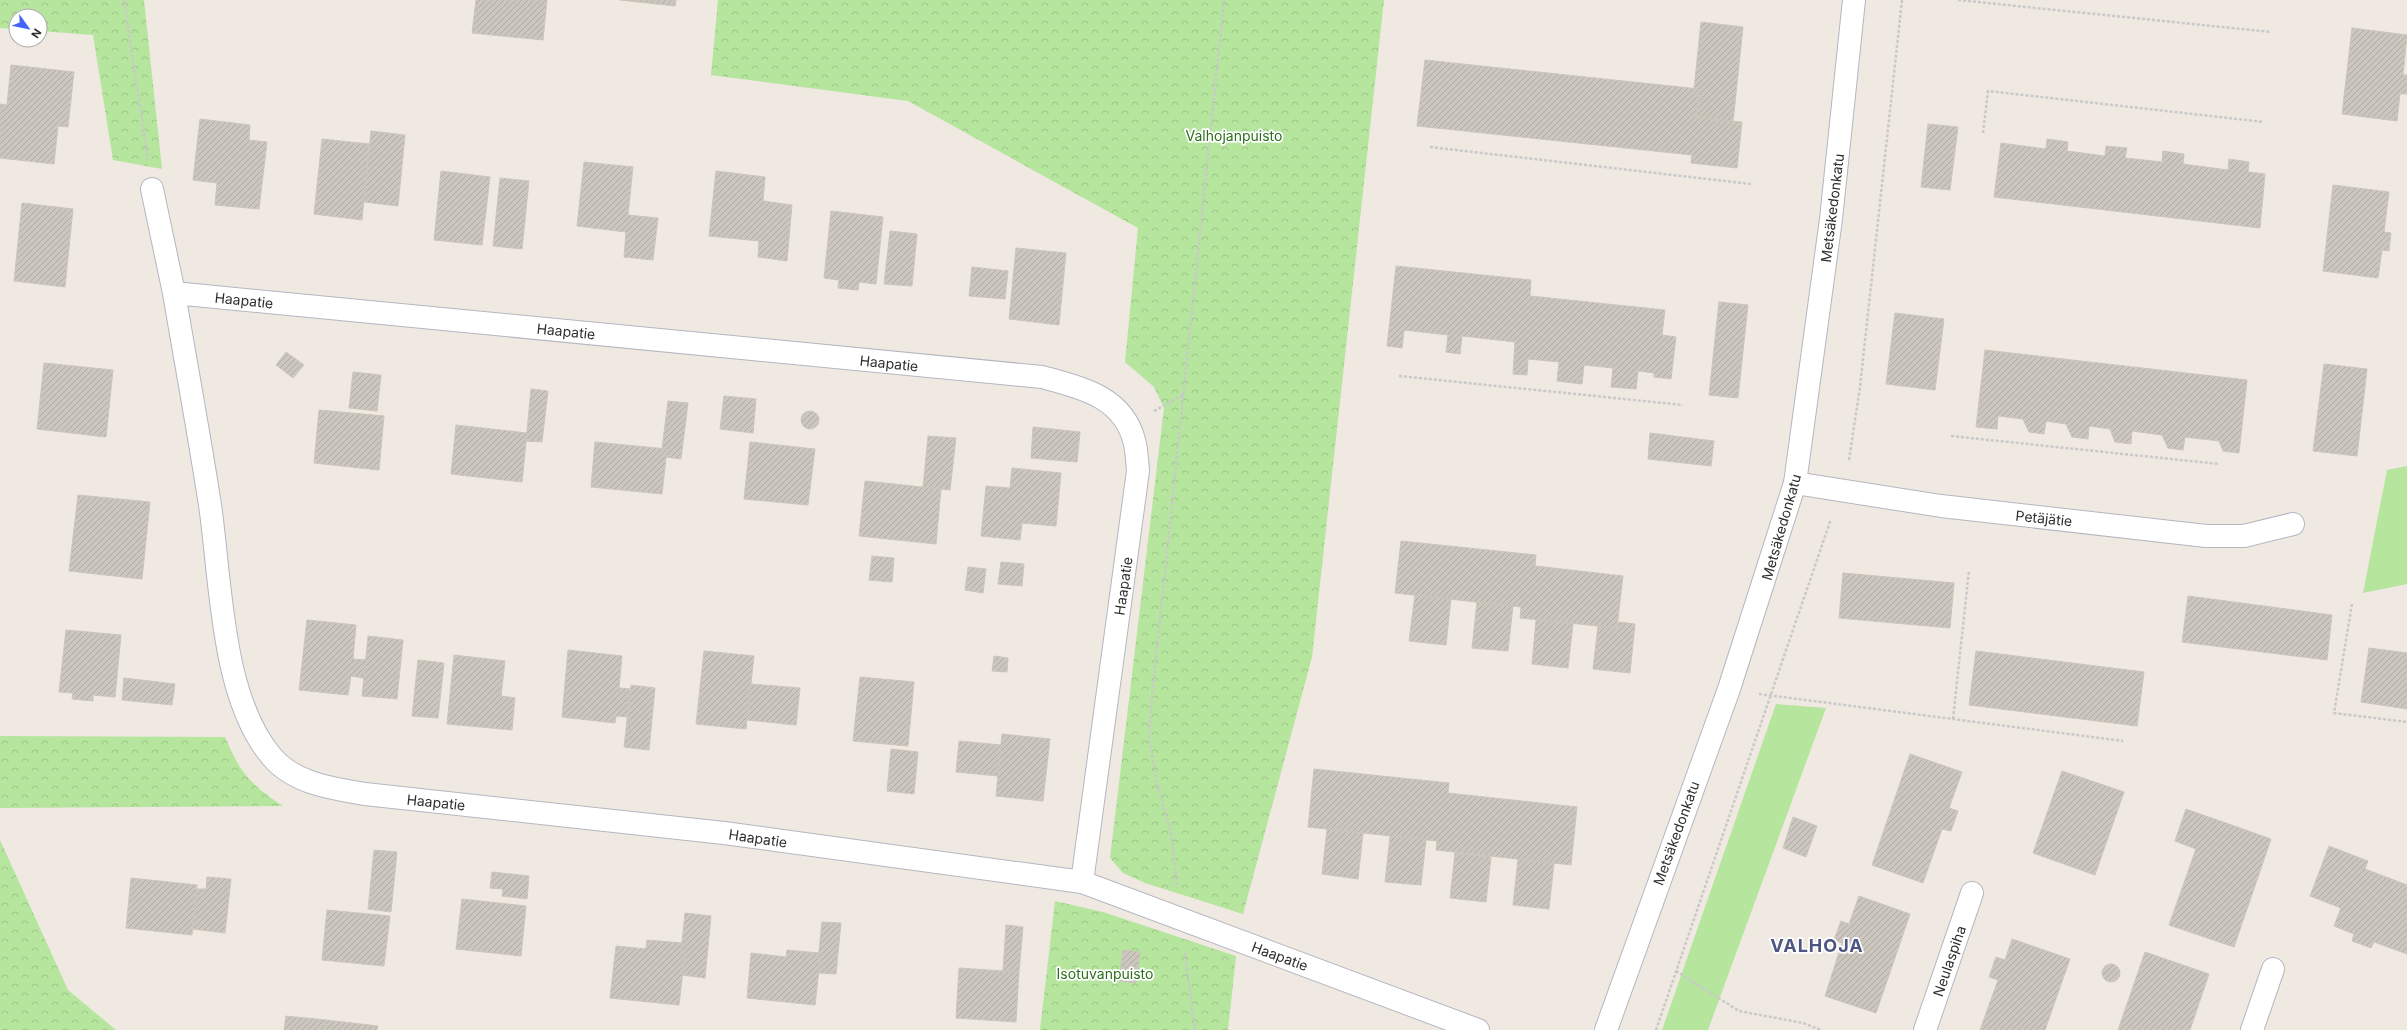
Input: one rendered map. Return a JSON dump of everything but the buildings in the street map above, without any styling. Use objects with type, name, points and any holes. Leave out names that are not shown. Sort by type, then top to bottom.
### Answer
[{"type":"street","name":"Metsäkedonkatu","points":[[1606,1030],[1728,689],[1795,483],[1831,219],[1854,0]]},
{"type":"street","name":"Haapatie","points":[[152,189],[174,294],[210,506],[229,648],[242,703],[255,733],[272,757],[285,770],[318,786],[365,794],[724,833],[1082,882],[1478,1030]]},
{"type":"street","name":"Haapatie","points":[[174,294],[1042,377],[1086,389],[1119,409],[1134,440],[1138,471],[1082,882]]},
{"type":"street","name":"Petäjätie","points":[[1795,483],[1941,506],[2206,536],[2244,536],[2293,524]]},
{"type":"street","name":"Neulaspiha","points":[[1925,1030],[1972,893]]},
{"type":"street","points":[[2252,1030],[2273,969]]},
{"type":"path","points":[[124,0],[152,189]]},
{"type":"path","points":[[1195,1030],[1180,918],[1171,832],[1158,787],[1150,733],[1224,0]]},
{"type":"path","points":[[1958,0],[2271,32]]},
{"type":"path","points":[[1983,133],[1988,91],[2264,122]]},
{"type":"path","points":[[1430,147],[1751,184]]},
{"type":"path","points":[[1399,376],[1683,405]]},
{"type":"path","points":[[1951,436],[2219,464]]},
{"type":"path","points":[[1953,719],[1969,570]]},
{"type":"path","points":[[2352,604],[2334,713],[2407,722]]},
{"type":"path","points":[[1728,689],[2124,741]]},
{"type":"path","points":[[1676,972],[1739,1011],[1803,1023],[1821,1030]]},
{"type":"green space","points":[[0,0],[144,0],[162,169],[113,160],[93,35],[48,32],[48,8],[8,8],[8,28],[0,28]]},
{"type":"green space","name":"Valhojanpuisto","points":[[718,0],[1384,0],[1312,657],[1243,914],[1145,883],[1123,873],[1110,858],[1164,408],[1154,387],[1125,362],[1138,228],[908,101],[711,75]]},
{"type":"green space","points":[[2407,466],[2407,584],[2363,593],[2387,470]]},
{"type":"green space","points":[[1776,704],[1826,708],[1708,1030],[1662,1030]]},
{"type":"green space","points":[[0,736],[225,737],[236,760],[247,777],[262,791],[283,806],[0,808]]},
{"type":"green space","points":[[0,840],[68,990],[116,1030],[0,1030]]},
{"type":"green space","name":"Isotuvanpuisto","points":[[1055,901],[1103,912],[1236,956],[1228,1030],[1040,1030]]},
{"type":"district","name":"VALHOJA","points":[[1817,945]]}]
